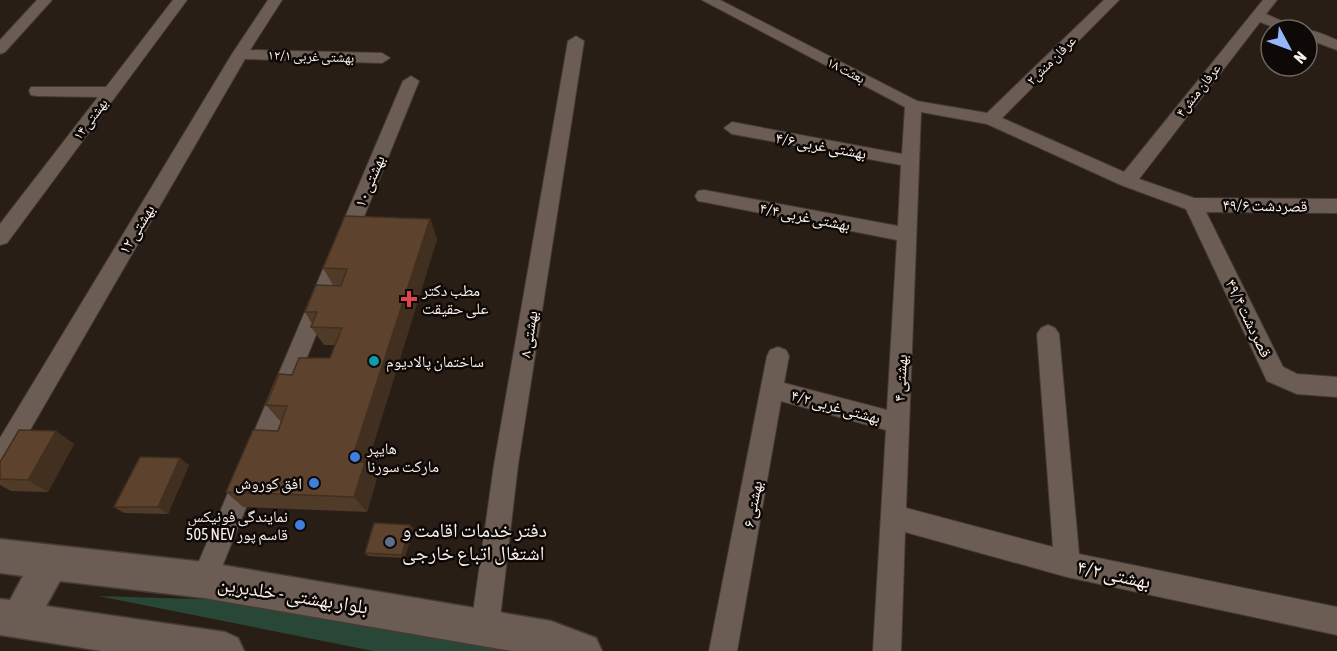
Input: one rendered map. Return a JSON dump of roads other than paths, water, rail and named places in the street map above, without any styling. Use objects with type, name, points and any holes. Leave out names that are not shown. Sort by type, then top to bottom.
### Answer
[{"type":"main road","name":"بلوار بهشتی - خلدبرین","points":[[0,556],[204,580],[485,627],[551,640],[583,651]]},
{"type":"main road","points":[[50,563],[10,618],[225,651]]},
{"type":"street","points":[[0,49],[45,0]]},
{"type":"street","name":"۱۴ بهشتی","points":[[0,238],[180,0]]},
{"type":"street","name":"۱۲ بهشتی","points":[[0,460],[240,54],[275,0]]},
{"type":"street","name":"بعثت ۱۸","points":[[709,0],[913,105],[991,119],[1127,181]]},
{"type":"street","name":"عرفان منش۲","points":[[991,119],[1112,0]]},
{"type":"street","name":"عرفان منش۴","points":[[1127,181],[1270,0]]},
{"type":"street","points":[[1257,16],[1262,18]]},
{"type":"street","points":[[1319,38],[1337,45]]},
{"type":"street","name":"۸ بهشتی","points":[[485,627],[506,465],[576,41]]},
{"type":"street","name":"۱۲/۱ بهشتی غربی","points":[[240,54],[382,58]]},
{"type":"street","name":"۱۰ بهشتی","points":[[204,580],[411,81]]},
{"type":"street","points":[[37,91],[110,92]]},
{"type":"street","name":"۴ بهشتی","points":[[887,651],[913,105]]},
{"type":"street","name":"۴/۶ بهشتی غربی","points":[[732,128],[910,161]]},
{"type":"street","name":"قصردشت ۴۹/۶","points":[[1127,181],[1193,205],[1337,206]]},
{"type":"street","name":"۴/۴ بهشتی غربی","points":[[704,196],[907,235]]},
{"type":"street","name":"قصردشت ۴۹/۴","points":[[1193,205],[1275,374],[1287,382],[1305,386],[1337,387]]},
{"type":"street","points":[[1048,334],[1067,564]]},
{"type":"street","name":"۶ بهشتی","points":[[723,651],[774,390],[778,356]]},
{"type":"street","name":"۴/۲ بهشتی غربی","points":[[774,390],[898,423]]},
{"type":"street","name":"۴/۲ بهشتی","points":[[893,517],[1067,564],[1337,621]]},
{"type":"place","name":"مطب دکتر علی حقیقت","points":[[409,299]]},
{"type":"place","name":"ساختمان پالادیوم","points":[[374,361]]},
{"type":"place","name":"هایپر مارکت سورنا","points":[[355,457]]},
{"type":"place","name":"افق کوروش","points":[[314,483]]},
{"type":"place","name":"نمایندگی فونیکس 505 NEV قاسم پور","points":[[300,525]]},
{"type":"place","name":"دفتر خدمات اقامت و اشتغال اتباع خارجی","points":[[390,542]]}]
